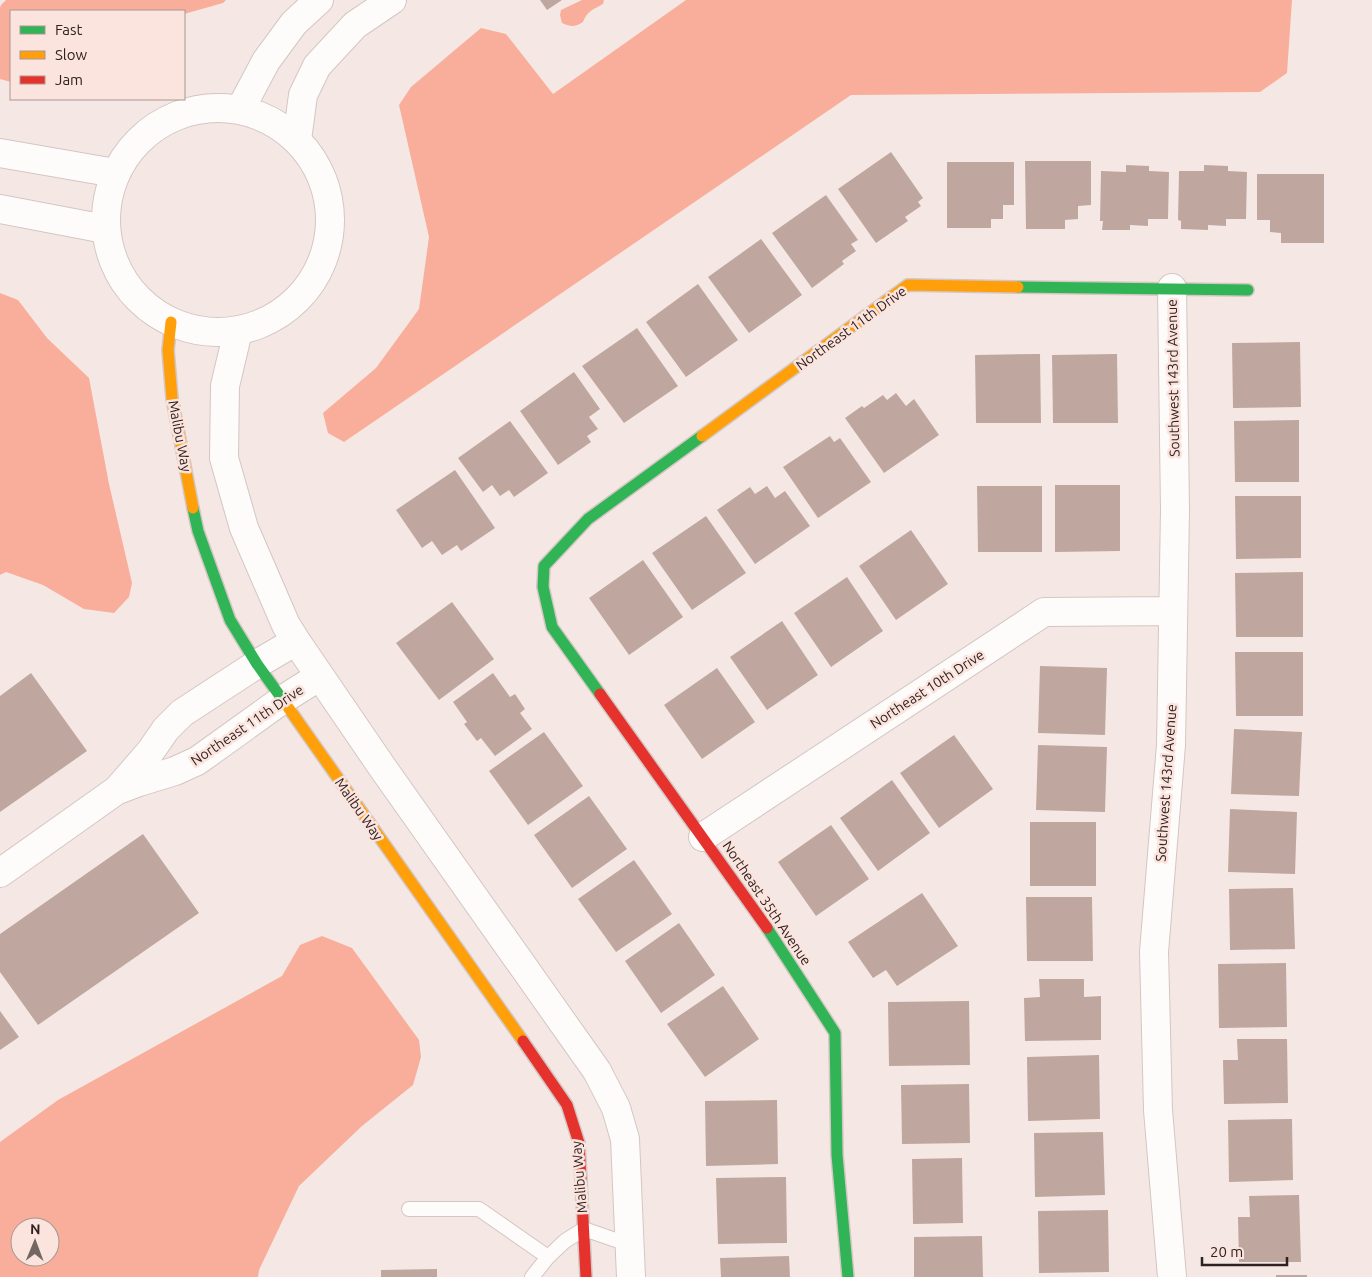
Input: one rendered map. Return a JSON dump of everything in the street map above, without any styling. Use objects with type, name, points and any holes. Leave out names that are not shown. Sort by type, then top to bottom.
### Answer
[{"type":"street","points":[[240,110],[266,61],[294,22],[319,0]]},
{"type":"street","points":[[298,140],[303,95],[318,66],[355,26],[392,0]]},
{"type":"street","points":[[219,107],[240,110],[271,121],[298,140],[313,159],[324,181],[330,205],[330,229],[326,253],[316,275],[302,295],[290,306],[262,324],[238,330],[216,332],[193,329],[171,322],[150,310],[132,294],[119,274],[109,252],[105,229],[105,210],[116,172],[126,154],[140,138],[158,125],[177,115],[219,107]]},
{"type":"street","points":[[0,153],[116,172]]},
{"type":"street","points":[[0,208],[105,229]]},
{"type":"street","name":"Northeast 11th Drive","points":[[543,587],[544,566],[588,519],[908,285],[1248,290]]},
{"type":"street","name":"Southwest 143rd Avenue","points":[[1172,288],[1175,510],[1171,745],[1154,952],[1158,1110],[1172,1277]]},
{"type":"street","name":"Malibu Way","points":[[171,322],[168,350],[172,398],[198,531],[230,620],[257,664],[488,990],[567,1106],[579,1143],[586,1277]]},
{"type":"street","points":[[238,330],[225,386],[224,458],[244,528],[286,625],[296,642],[596,1071],[616,1108],[625,1139],[631,1277]]},
{"type":"street","name":"Northeast 35th Avenue","points":[[543,587],[552,627],[758,914],[835,1033],[837,1155],[848,1277]]},
{"type":"street","name":"Northeast 10th Drive","points":[[703,837],[1044,612],[1173,611]]},
{"type":"street","name":"Northeast 11th Drive","points":[[0,873],[116,790],[150,752],[166,729],[182,714],[257,664],[296,642]]},
{"type":"street","name":"Northeast 11th Drive","points":[[116,790],[175,771],[197,760],[282,700],[320,676]]},
{"type":"lane","points":[[409,1210],[478,1209],[548,1257]]},
{"type":"lane","points":[[532,1277],[548,1257],[565,1241],[584,1229],[630,1245]]},
{"type":"shaded area","points":[[6,0],[226,0],[223,3],[185,14],[185,10],[10,10],[10,82],[0,79],[1,5]]},
{"type":"shaded area","points":[[582,0],[604,0],[603,4],[589,13],[580,24],[573,26],[562,23],[561,10]]},
{"type":"shaded area","points":[[686,0],[1292,0],[1287,73],[1260,92],[851,95],[344,442],[328,433],[323,413],[376,368],[419,309],[429,237],[399,105],[411,87],[481,28],[506,34],[553,94]]},
{"type":"shaded area","points":[[0,293],[18,300],[47,338],[89,378],[109,484],[132,583],[129,597],[114,613],[84,609],[43,585],[6,572],[0,575]]},
{"type":"shaded area","points":[[322,936],[352,948],[419,1040],[421,1057],[413,1085],[362,1126],[299,1186],[259,1270],[258,1277],[0,1277],[0,1142],[58,1100],[282,976],[300,945]]},
{"type":"building","points":[[540,0],[562,0],[547,10]]},
{"type":"building","points":[[891,152],[923,198],[918,202],[921,206],[905,217],[908,221],[876,243],[838,189]]},
{"type":"building","points":[[1025,161],[1091,161],[1091,205],[1078,206],[1078,219],[1065,220],[1065,229],[1026,229]]},
{"type":"building","points":[[947,162],[1014,162],[1014,205],[1003,205],[1003,219],[991,219],[991,228],[947,228]]},
{"type":"building","points":[[1126,165],[1149,166],[1149,171],[1169,172],[1168,219],[1148,219],[1148,226],[1130,225],[1130,230],[1102,230],[1103,221],[1100,221],[1101,171],[1126,172]]},
{"type":"building","points":[[1204,165],[1228,166],[1228,171],[1247,172],[1246,219],[1226,219],[1226,226],[1208,225],[1208,230],[1181,229],[1181,221],[1178,220],[1179,171],[1204,171]]},
{"type":"building","points":[[1257,174],[1324,174],[1324,243],[1281,243],[1281,233],[1270,232],[1270,220],[1257,220]]},
{"type":"building","points":[[826,195],[858,240],[851,244],[856,251],[842,261],[844,264],[812,288],[772,233]]},
{"type":"building","points":[[761,239],[802,295],[749,333],[708,277]]},
{"type":"building","points":[[698,284],[738,340],[686,377],[646,322]]},
{"type":"building","points":[[637,328],[678,386],[624,423],[582,366]]},
{"type":"building","points":[[1300,342],[1301,407],[1233,408],[1232,343]]},
{"type":"building","points":[[1040,354],[1041,423],[976,423],[975,355]]},
{"type":"building","points":[[1117,354],[1118,423],[1053,423],[1052,355]]},
{"type":"building","points":[[574,372],[600,409],[589,417],[598,429],[587,436],[591,442],[558,465],[520,411]]},
{"type":"building","points":[[896,393],[906,406],[914,399],[939,435],[884,473],[845,418],[883,395],[887,400]]},
{"type":"building","points":[[1299,420],[1299,482],[1235,482],[1234,421]]},
{"type":"building","points":[[510,421],[548,473],[514,497],[509,490],[500,496],[492,485],[483,492],[458,458]]},
{"type":"building","points":[[830,436],[834,442],[840,438],[871,482],[818,518],[783,467]]},
{"type":"building","points":[[455,470],[495,528],[461,551],[457,545],[442,555],[432,541],[422,548],[396,510]]},
{"type":"building","points":[[1055,485],[1120,485],[1120,551],[1055,552]]},
{"type":"building","points":[[767,486],[775,498],[785,491],[810,526],[755,564],[717,510],[750,487],[755,494]]},
{"type":"building","points":[[977,486],[1042,486],[1042,552],[978,552]]},
{"type":"building","points":[[1235,496],[1301,496],[1301,558],[1236,559]]},
{"type":"building","points":[[706,516],[746,573],[692,610],[652,553]]},
{"type":"building","points":[[911,530],[948,584],[896,620],[859,566]]},
{"type":"building","points":[[643,560],[683,617],[629,655],[589,598]]},
{"type":"building","points":[[1303,572],[1303,637],[1236,637],[1235,573]]},
{"type":"building","points":[[847,577],[883,631],[831,667],[794,613]]},
{"type":"building","points":[[452,602],[494,659],[439,700],[396,643]]},
{"type":"building","points":[[782,621],[818,675],[767,710],[730,657]]},
{"type":"building","points":[[1235,652],[1303,652],[1303,716],[1236,716]]},
{"type":"building","points":[[1040,666],[1107,668],[1105,735],[1038,733]]},
{"type":"building","points":[[717,668],[755,722],[702,759],[664,705]]},
{"type":"building","points":[[31,673],[87,751],[0,812],[0,696]]},
{"type":"building","points":[[493,673],[510,697],[515,694],[525,709],[520,713],[532,729],[495,756],[481,738],[477,741],[464,724],[467,722],[453,702]]},
{"type":"building","points":[[1234,729],[1302,732],[1299,796],[1231,794]]},
{"type":"building","points":[[544,732],[583,786],[528,825],[489,771]]},
{"type":"building","points":[[954,735],[993,789],[939,828],[900,773]]},
{"type":"building","points":[[1038,745],[1107,747],[1105,812],[1036,810]]},
{"type":"building","points":[[892,780],[930,833],[878,871],[840,818]]},
{"type":"building","points":[[589,796],[627,849],[572,888],[534,835]]},
{"type":"building","points":[[1230,809],[1297,812],[1295,874],[1228,872]]},
{"type":"building","points":[[1030,822],[1096,822],[1096,886],[1030,886]]},
{"type":"building","points":[[831,825],[869,879],[816,916],[778,862]]},
{"type":"building","points":[[143,834],[199,913],[38,1025],[0,972],[0,934]]},
{"type":"building","points":[[634,860],[672,914],[616,952],[578,899]]},
{"type":"building","points":[[1293,888],[1295,949],[1230,950],[1229,889]]},
{"type":"building","points":[[922,893],[958,946],[897,986],[886,970],[873,978],[848,942]]},
{"type":"building","points":[[1026,897],[1092,897],[1093,961],[1027,961]]},
{"type":"building","points":[[679,923],[715,975],[661,1013],[625,961]]},
{"type":"building","points":[[1286,963],[1287,1027],[1219,1028],[1218,964]]},
{"type":"building","points":[[1039,979],[1084,979],[1084,997],[1101,996],[1101,1040],[1025,1041],[1024,998],[1040,997]]},
{"type":"building","points":[[723,986],[759,1039],[705,1077],[667,1024]]},
{"type":"building","points":[[969,1001],[970,1065],[889,1066],[888,1002]]},
{"type":"building","points":[[0,1011],[19,1037],[0,1050]]},
{"type":"building","points":[[1237,1039],[1287,1039],[1288,1103],[1224,1104],[1223,1060],[1238,1060]]},
{"type":"building","points":[[1099,1055],[1100,1119],[1028,1121],[1027,1057]]},
{"type":"building","points":[[969,1084],[970,1143],[902,1144],[901,1085]]},
{"type":"building","points":[[777,1100],[778,1164],[706,1166],[705,1101]]},
{"type":"building","points":[[1292,1119],[1293,1180],[1229,1182],[1228,1120]]},
{"type":"building","points":[[1103,1132],[1105,1195],[1035,1197],[1034,1133]]},
{"type":"building","points":[[962,1158],[963,1223],[913,1224],[912,1159]]},
{"type":"building","points":[[786,1177],[787,1243],[718,1244],[716,1178]]},
{"type":"building","points":[[1299,1195],[1301,1262],[1239,1262],[1238,1217],[1250,1217],[1249,1196]]},
{"type":"building","points":[[1108,1210],[1109,1272],[1039,1273],[1038,1211]]},
{"type":"building","points":[[982,1236],[983,1277],[914,1277],[914,1237]]},
{"type":"building","points":[[789,1256],[790,1277],[721,1277],[720,1258]]},
{"type":"building","points":[[437,1269],[437,1277],[381,1277],[381,1270]]},
{"type":"building","points":[[1276,1275],[1307,1275],[1307,1277],[1276,1277]]},
{"type":"traffic: fast","points":[[1018,287],[1248,290]]},
{"type":"traffic: fast","points":[[600,694],[552,627],[543,587],[544,566],[588,519],[702,436]]},
{"type":"traffic: fast","points":[[193,508],[198,531],[230,620],[257,664],[285,703]]},
{"type":"traffic: fast","points":[[767,928],[835,1033],[837,1155],[848,1277]]},
{"type":"traffic: slow","points":[[702,436],[908,285],[1018,287]]},
{"type":"traffic: slow","points":[[171,322],[168,350],[172,398],[193,508]]},
{"type":"traffic: slow","points":[[285,703],[523,1041]]},
{"type":"traffic: jam","points":[[600,694],[767,928]]},
{"type":"traffic: jam","points":[[523,1041],[567,1105],[579,1143],[586,1277]]}]
